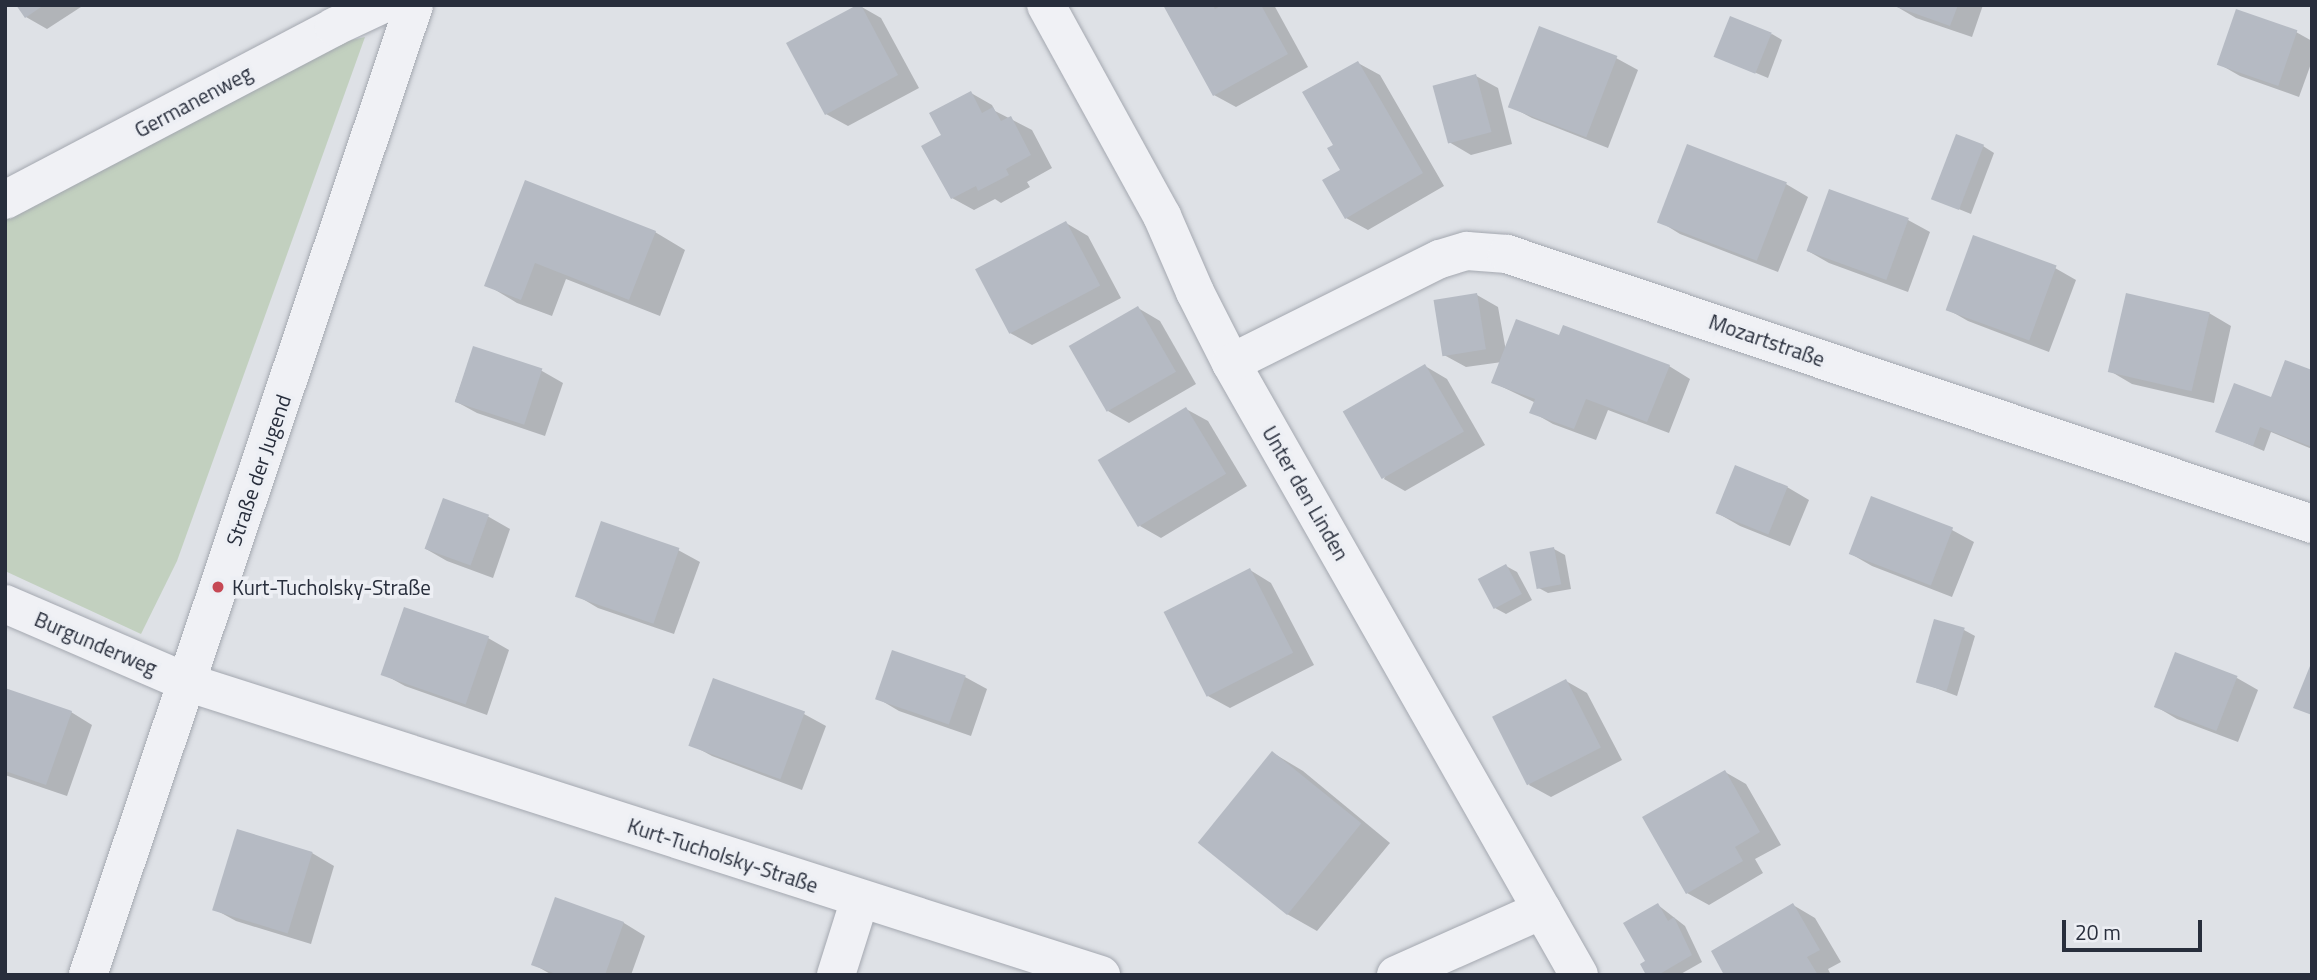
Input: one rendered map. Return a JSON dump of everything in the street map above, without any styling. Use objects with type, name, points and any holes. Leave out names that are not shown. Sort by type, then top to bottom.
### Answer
[{"type":"street","name":"Germanenweg","points":[[5,200],[334,27],[382,5]]},
{"type":"street","name":"Straße der Jugend","points":[[88,975],[414,5]]},
{"type":"street","name":"Unter den Linden","points":[[1046,5],[1162,216],[1195,292],[1231,363],[1578,975]]},
{"type":"street","name":"Mozartstraße","points":[[1231,363],[1440,259],[1467,251],[1507,254],[2312,524]]},
{"type":"street","name":"Burgunderweg","points":[[5,604],[186,682]]},
{"type":"street","name":"Kurt-Tucholsky-Straße","points":[[186,682],[1101,975]]},
{"type":"street","points":[[836,975],[860,899]]},
{"type":"street","points":[[1396,975],[1542,910]]},
{"type":"green space","points":[[365,37],[177,561],[141,634],[5,571],[5,214],[321,47]]},
{"type":"building","points":[[16,5],[44,5],[25,18]]},
{"type":"building","points":[[861,5],[898,75],[825,115],[786,43]]},
{"type":"building","points":[[1163,5],[1213,5],[1215,9],[1222,5],[1261,5],[1288,54],[1213,96]]},
{"type":"building","points":[[1891,5],[1958,5],[1950,26]]},
{"type":"building","points":[[2236,9],[2297,30],[2278,86],[2217,65]]},
{"type":"building","points":[[1730,16],[1772,33],[1755,74],[1714,57]]},
{"type":"building","points":[[1539,26],[1617,56],[1586,137],[1508,107]]},
{"type":"building","points":[[1358,61],[1423,173],[1345,219],[1322,180],[1340,170],[1327,148],[1333,145],[1302,92]]},
{"type":"building","points":[[1476,74],[1492,132],[1448,144],[1433,86]]},
{"type":"building","points":[[971,91],[982,113],[993,107],[1001,121],[1011,116],[1031,155],[1006,169],[1009,175],[978,191],[976,186],[951,199],[921,146],[941,135],[929,113]]},
{"type":"building","points":[[1956,134],[1984,145],[1959,210],[1931,199]]},
{"type":"building","points":[[1687,144],[1787,182],[1757,261],[1657,222]]},
{"type":"building","points":[[525,180],[656,231],[629,300],[535,263],[521,300],[484,286]]},
{"type":"building","points":[[1829,189],[1909,218],[1886,280],[1806,251]]},
{"type":"building","points":[[1066,221],[1100,285],[1009,334],[975,269]]},
{"type":"building","points":[[1973,235],[2057,265],[2029,341],[1946,310]]},
{"type":"building","points":[[1477,293],[1486,349],[1442,356],[1434,300]]},
{"type":"building","points":[[2126,293],[2210,312],[2192,391],[2108,372]]},
{"type":"building","points":[[1138,306],[1176,372],[1107,412],[1069,346]]},
{"type":"building","points":[[1516,319],[1559,335],[1563,325],[1670,365],[1647,422],[1586,399],[1574,429],[1529,413],[1535,399],[1491,383]]},
{"type":"building","points":[[473,346],[542,369],[524,425],[455,402]]},
{"type":"building","points":[[2285,360],[2312,370],[2312,447],[2260,427],[2253,446],[2215,432],[2234,383],[2271,397]]},
{"type":"building","points":[[1425,364],[1464,432],[1382,479],[1343,412]]},
{"type":"building","points":[[1186,407],[1226,474],[1138,527],[1098,460]]},
{"type":"building","points":[[1735,465],[1788,486],[1768,535],[1716,513]]},
{"type":"building","points":[[1871,496],[1953,528],[1931,585],[1849,554]]},
{"type":"building","points":[[443,498],[489,515],[471,566],[425,549]]},
{"type":"building","points":[[601,521],[679,548],[653,624],[575,597]]},
{"type":"building","points":[[1554,547],[1561,584],[1537,589],[1529,552]]},
{"type":"building","points":[[1506,564],[1522,594],[1494,609],[1478,579]]},
{"type":"building","points":[[1250,568],[1293,653],[1207,697],[1164,612]]},
{"type":"building","points":[[404,607],[489,636],[466,704],[381,675]]},
{"type":"building","points":[[1934,619],[1965,628],[1947,691],[1916,682]]},
{"type":"building","points":[[892,650],[966,675],[949,725],[875,699]]},
{"type":"building","points":[[2175,652],[2238,676],[2216,731],[2154,707]]},
{"type":"building","points":[[2312,661],[2312,715],[2293,708]]},
{"type":"building","points":[[713,678],[805,712],[780,779],[688,746]]},
{"type":"building","points":[[1566,679],[1601,748],[1527,785],[1492,717]]},
{"type":"building","points":[[5,688],[72,711],[46,785],[5,771]]},
{"type":"building","points":[[1272,751],[1361,823],[1287,915],[1198,843]]},
{"type":"building","points":[[1725,770],[1760,832],[1735,847],[1743,861],[1686,894],[1642,817]]},
{"type":"building","points":[[237,829],[313,852],[288,933],[212,910]]},
{"type":"building","points":[[555,897],[624,922],[605,975],[559,975],[531,965]]},
{"type":"building","points":[[1658,903],[1668,921],[1674,917],[1692,955],[1658,975],[1646,975],[1640,964],[1645,961],[1623,923]]},
{"type":"building","points":[[1793,903],[1820,950],[1807,957],[1818,975],[1724,975],[1711,951]]},
{"type":"place","name":"Kurt-Tucholsky-Straße","points":[[218,587]]}]
